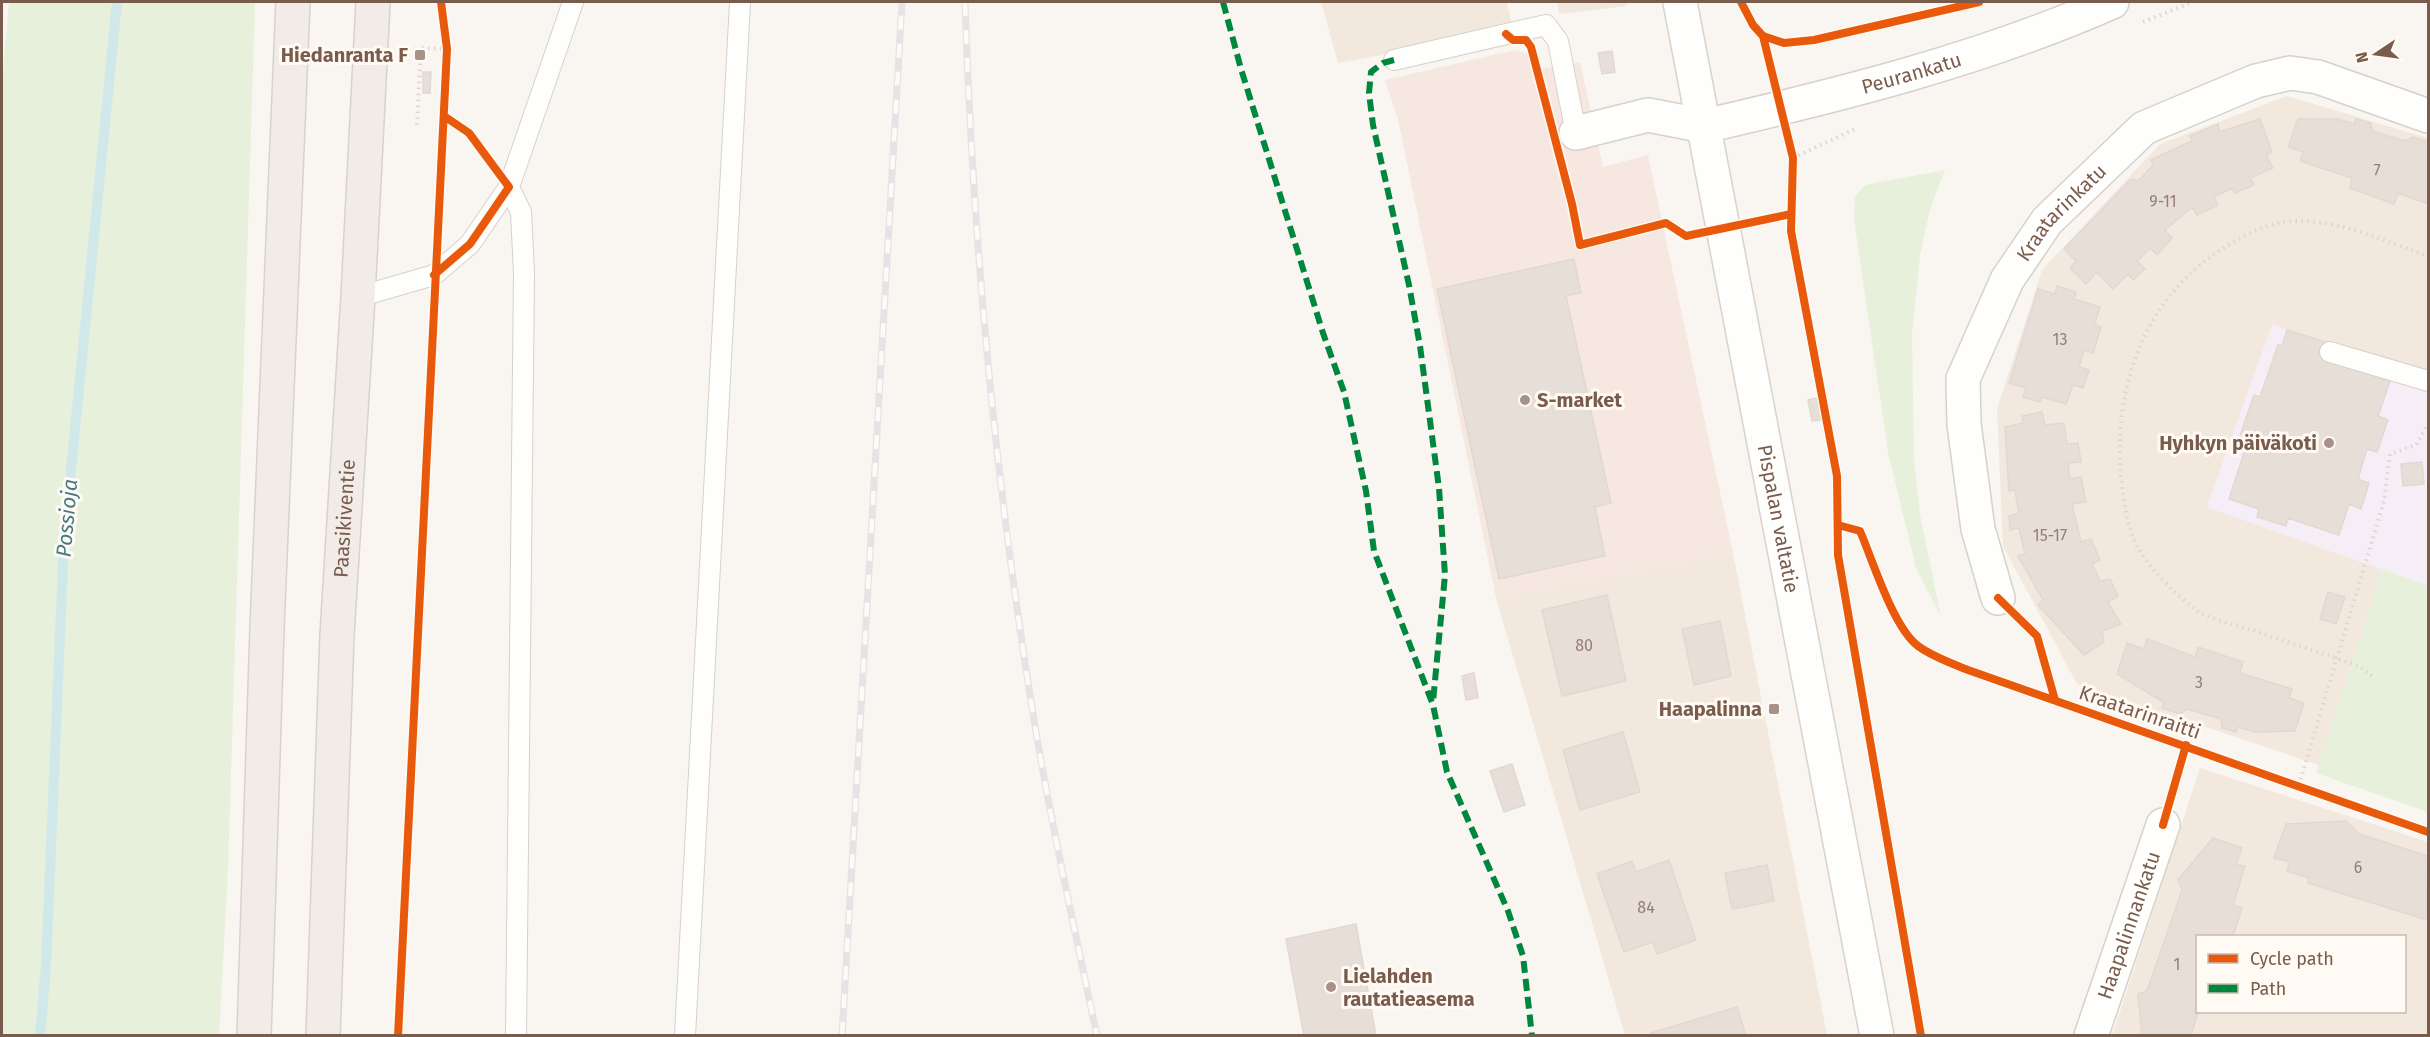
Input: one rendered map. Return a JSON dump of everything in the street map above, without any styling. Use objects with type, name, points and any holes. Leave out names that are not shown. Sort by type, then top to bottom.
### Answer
[{"type":"highway","points":[[254,1035],[267,627],[293,2]]},
{"type":"highway","name":"Paasikiventie","points":[[323,1035],[337,635],[373,2]]},
{"type":"street","name":"Pispalan valtatie","points":[[1680,2],[1877,1035]]},
{"type":"street","name":"Peurankatu","points":[[1705,126],[1782,108],[1972,54],[2112,2]]},
{"type":"street","name":"Kraatarinkatu","points":[[1998,598],[1977,519],[1964,424],[1964,379],[2007,280],[2047,220],[2144,128],[2256,81],[2289,73],[2318,77],[2428,116]]},
{"type":"street","points":[[1576,133],[1648,114],[1705,126]]},
{"type":"street","name":"Haapalinnankatu","points":[[2091,1035],[2163,825]]},
{"type":"lane","points":[[358,297],[434,274],[470,244],[509,187],[573,2]]},
{"type":"lane","points":[[685,1035],[740,2]]},
{"type":"lane","points":[[1394,60],[1546,25],[1558,40],[1576,133]]},
{"type":"lane","points":[[509,187],[520,212],[524,273],[516,1035]]},
{"type":"lane","points":[[2331,352],[2428,381]]},
{"type":"path","points":[[446,60],[449,40]]},
{"type":"path","points":[[417,125],[421,48],[447,49]]},
{"type":"path","points":[[1782,108],[1793,166]]},
{"type":"path","points":[[2372,676],[2359,666],[2338,658],[2199,613],[2172,590],[2139,551],[2126,513],[2120,470],[2119,428],[2129,374],[2151,322],[2175,287],[2204,260],[2238,238],[2283,222],[2326,223],[2428,256]]},
{"type":"path","points":[[2299,785],[2384,501],[2390,454],[2416,445],[2428,424]]},
{"type":"path","points":[[2287,781],[2309,789]]},
{"type":"shaded area","points":[[1321,2],[1510,2],[1507,3],[1513,31],[1338,63]]},
{"type":"shaded area","points":[[1557,2],[1628,2],[1626,6],[1559,14]]},
{"type":"shaded area","points":[[1515,50],[1531,55],[1534,70],[1580,62],[1603,167],[1648,155],[1733,553],[1496,598],[1398,119],[1385,80]]},
{"type":"shaded area","points":[[2287,96],[2428,138],[2428,380],[2208,507],[2382,569],[2319,765],[2077,684],[2003,546],[1997,409],[2042,270],[2160,144]]},
{"type":"shaded area","name":"Hyhkyn päiväkoti","points":[[2272,324],[2428,380],[2428,586],[2207,507]]},
{"type":"shaded area","points":[[1733,553],[1827,1035],[1625,1035],[1496,598]]},
{"type":"shaded area","points":[[2200,768],[2428,842],[2428,1035],[2112,1036]]},
{"type":"green space","points":[[9,2],[255,2],[228,870],[219,1035],[2,1035],[2,81]]},
{"type":"green space","points":[[1945,170],[1930,209],[1920,255],[1912,334],[1914,458],[1920,515],[1941,617],[1916,568],[1888,452],[1854,219],[1855,197],[1865,185]]},
{"type":"green space","points":[[2382,569],[2428,586],[2428,812],[2316,773]]},
{"type":"building","points":[[1612,51],[1615,72],[1602,74],[1598,53]]},
{"type":"building","points":[[423,72],[431,72],[430,93],[423,93]]},
{"type":"building","points":[[2260,119],[2272,152],[2266,155],[2273,168],[2250,178],[2254,185],[2235,193],[2232,188],[2214,197],[2218,205],[2197,215],[2192,207],[2165,230],[2172,238],[2157,255],[2150,248],[2137,261],[2145,269],[2133,280],[2128,274],[2113,289],[2097,272],[2086,284],[2070,268],[2076,261],[2064,249],[2131,179],[2138,181],[2153,165],[2151,160],[2192,141],[2190,136],[2218,124],[2219,132]]},
{"type":"building","points":[[2298,119],[2338,119],[2354,124],[2356,119],[2371,123],[2372,131],[2405,141],[2413,137],[2428,142],[2428,204],[2398,193],[2394,204],[2350,188],[2352,178],[2300,161],[2303,152],[2288,147]]},
{"type":"building","name":"S-market","points":[[1574,259],[1581,293],[1566,296],[1611,503],[1595,507],[1605,556],[1499,579],[1437,289]]},
{"type":"building","points":[[2057,286],[2076,292],[2074,299],[2100,307],[2094,325],[2101,327],[2093,353],[2084,350],[2079,367],[2089,370],[2083,388],[2073,385],[2066,404],[2042,397],[2040,402],[2023,397],[2026,388],[2009,383],[2038,289],[2055,294]]},
{"type":"building","points":[[2287,330],[2328,343],[2323,359],[2390,381],[2378,416],[2388,420],[2377,452],[2367,449],[2358,479],[2369,483],[2361,509],[2349,504],[2339,535],[2288,518],[2286,526],[2257,517],[2259,509],[2229,499],[2246,447],[2237,444],[2254,395],[2260,397],[2278,345],[2282,346]]},
{"type":"building","points":[[1817,398],[1821,420],[1812,421],[1808,400]]},
{"type":"building","points":[[2042,412],[2045,425],[2064,423],[2067,444],[2078,443],[2081,462],[2068,463],[2070,479],[2081,477],[2086,502],[2072,504],[2081,542],[2091,539],[2100,560],[2092,564],[2100,581],[2110,579],[2118,596],[2108,602],[2121,624],[2102,631],[2104,642],[2084,655],[2038,605],[2043,600],[2018,556],[2025,554],[2019,528],[2010,530],[2009,516],[2019,513],[2015,490],[2009,491],[2005,427],[2023,423],[2022,416]]},
{"type":"building","points":[[2422,462],[2424,484],[2403,486],[2401,464]]},
{"type":"building","points":[[2328,592],[2345,597],[2336,624],[2320,619]]},
{"type":"building","points":[[1607,595],[1626,681],[1562,696],[1542,610]]},
{"type":"building","points":[[1720,621],[1731,676],[1694,685],[1682,629]]},
{"type":"building","points":[[2147,639],[2195,657],[2198,647],[2243,662],[2240,673],[2292,689],[2289,698],[2304,703],[2295,731],[2255,732],[2238,727],[2236,732],[2222,728],[2221,719],[2187,709],[2180,714],[2162,708],[2163,702],[2117,674],[2127,643],[2144,649]]},
{"type":"building","points":[[1474,673],[1478,698],[1466,700],[1462,676]]},
{"type":"building","points":[[1623,732],[1640,792],[1580,810],[1563,750]]},
{"type":"building","points":[[1512,764],[1525,805],[1504,812],[1490,771]]},
{"type":"building","points":[[2346,821],[2359,834],[2428,856],[2427,920],[2308,883],[2309,878],[2287,871],[2290,862],[2274,858],[2286,824]]},
{"type":"building","points":[[2213,838],[2242,848],[2236,864],[2245,866],[2233,905],[2242,908],[2233,935],[2196,935],[2198,1013],[2191,1036],[2142,1036],[2138,994],[2147,991],[2182,890],[2178,880]]},
{"type":"building","points":[[1669,860],[1696,940],[1657,954],[1653,942],[1624,952],[1597,874],[1632,861],[1636,872]]},
{"type":"building","points":[[1767,865],[1774,901],[1732,909],[1725,873]]},
{"type":"building","name":"Lielahden rautatieasema","points":[[1356,924],[1376,1036],[1304,1036],[1286,939]]},
{"type":"building","points":[[1737,1007],[1746,1036],[1652,1036],[1651,1033]]},
{"type":"waterway","name":"Possioja","points":[[40,1036],[46,965],[64,541],[117,2]]},
{"type":"railway","points":[[842,1036],[902,2]]},
{"type":"railway","points":[[965,2],[980,277],[1009,551],[1043,770],[1097,1036]]},
{"type":"marked path","points":[[1223,2],[1241,69],[1323,333],[1344,392],[1366,491],[1374,551],[1433,705],[1447,772],[1508,911],[1523,956],[1532,1036]]},
{"type":"marked path","points":[[1394,60],[1383,63],[1371,72],[1369,93],[1373,125],[1409,285],[1420,346],[1439,488],[1445,575],[1433,702]]},
{"type":"cycle path","points":[[398,1036],[447,49],[441,2]]},
{"type":"cycle path","points":[[1741,2],[1753,25],[1763,36],[1793,158],[1791,231],[1837,476],[1838,555],[1921,1036]]},
{"type":"cycle path","points":[[1763,36],[1784,43],[1814,40],[1979,2]]},
{"type":"cycle path","points":[[1506,34],[1513,40],[1526,40],[1531,47],[1572,204],[1580,245],[1666,223],[1686,236],[1791,214]]},
{"type":"cycle path","points":[[434,275],[470,244],[509,187],[469,133],[444,116]]},
{"type":"cycle path","name":"Kraatarinraitti","points":[[1838,525],[1860,531],[1884,593],[1900,624],[1918,646],[1942,660],[2428,832]]},
{"type":"cycle path","points":[[1998,598],[2037,636],[2055,700]]},
{"type":"cycle path","name":"Kraatarinraitti","points":[[2163,825],[2186,745]]},
{"type":"place","name":"Hiedanranta F","points":[[420,55]]},
{"type":"place","name":"S-market","points":[[1525,400]]},
{"type":"place","name":"Hyhkyn päiväkoti","points":[[2329,443]]},
{"type":"place","name":"Haapalinna","points":[[1774,709]]},
{"type":"place","name":"Lielahden rautatieasema","points":[[1331,987]]}]
